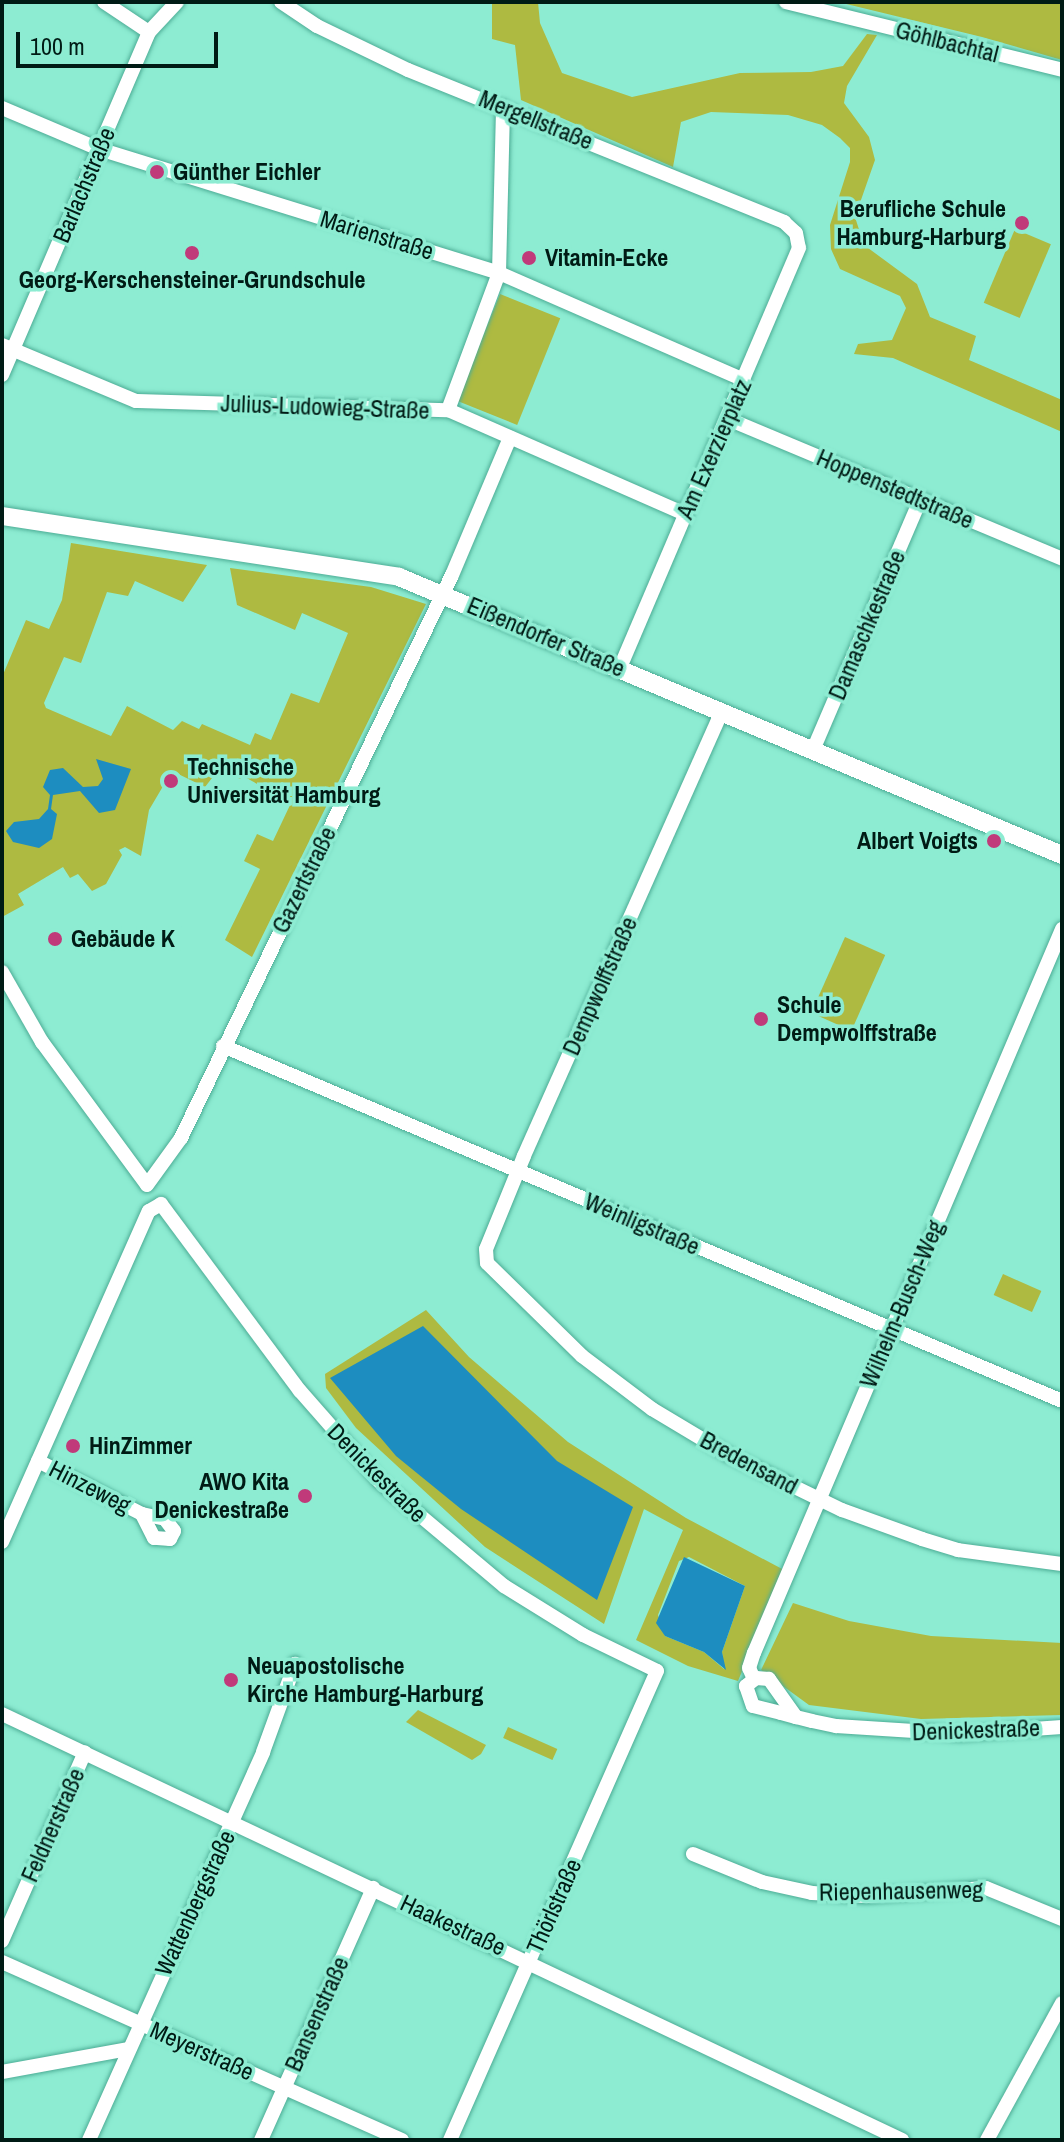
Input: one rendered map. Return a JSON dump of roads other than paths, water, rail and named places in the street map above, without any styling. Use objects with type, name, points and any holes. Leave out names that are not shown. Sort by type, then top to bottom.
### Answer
[{"type":"main road","name":"Eißendorfer Straße","points":[[2,516],[381,572],[441,592],[1062,855]]},
{"type":"street","points":[[104,2],[149,32]]},
{"type":"street","name":"Barlachstraße","points":[[2,375],[7,347],[99,149],[149,32],[177,2]]},
{"type":"street","name":"Mergellstraße","points":[[281,2],[317,26],[408,70],[794,230]]},
{"type":"street","name":"Göhlbachtal","points":[[786,2],[1062,70]]},
{"type":"street","points":[[448,410],[499,273],[503,107]]},
{"type":"street","name":"Marienstraße","points":[[2,108],[99,149],[499,273],[744,380]]},
{"type":"street","name":"Am Exerzierplatz","points":[[620,668],[799,248],[794,230]]},
{"type":"street","name":"Julius-Ludowieg-Straße","points":[[7,347],[136,401],[448,410],[685,514]]},
{"type":"street","name":"Hoppenstedtstraße","points":[[728,419],[1062,559]]},
{"type":"street","name":"Gazertstraße","points":[[2,972],[42,1042],[147,1185],[181,1138],[441,592],[510,438]]},
{"type":"street","name":"Damaschkestraße","points":[[813,750],[920,500]]},
{"type":"street","name":"Dempwolffstraße","points":[[487,1263],[486,1249],[518,1172],[722,711]]},
{"type":"street","name":"Wilhelm-Busch-Weg","points":[[754,1679],[749,1668],[754,1653],[822,1501],[891,1329],[1062,929]]},
{"type":"street","name":"Weinligstraße","points":[[223,1046],[1062,1401]]},
{"type":"street","name":"Denickestraße","points":[[38,1461],[149,1211],[161,1204],[300,1391],[379,1481],[504,1586],[583,1635],[657,1671]]},
{"type":"street","name":"Bredensand","points":[[487,1263],[582,1356],[652,1409],[822,1501],[958,1550],[1062,1564]]},
{"type":"street","points":[[2,1542],[38,1461]]},
{"type":"street","name":"Hinzeweg","points":[[38,1461],[142,1514]]},
{"type":"street","name":"Wattenbergstraße","points":[[89,2140],[232,1822],[295,1664]]},
{"type":"street","name":"Thörlstraße","points":[[450,2140],[657,1671]]},
{"type":"street","points":[[754,1679],[775,1683],[796,1717]]},
{"type":"street","name":"Denickestraße","points":[[754,1679],[745,1693],[753,1706],[796,1717],[920,1733],[1062,1727]]},
{"type":"street","name":"Haakestraße","points":[[2,1714],[530,1961],[902,2140]]},
{"type":"street","name":"Feldnerstraße","points":[[2,1941],[85,1752]]},
{"type":"street","name":"Riepenhausenweg","points":[[693,1854],[762,1882],[812,1893],[856,1896],[986,1888],[1062,1919]]},
{"type":"street","name":"Bansenstraße","points":[[261,2140],[373,1888]]},
{"type":"street","name":"Meyerstraße","points":[[2,1962],[402,2140]]},
{"type":"street","points":[[987,2140],[1062,2003]]},
{"type":"street","points":[[2,2072],[129,2049]]},
{"type":"water","points":[[96,759],[131,769],[115,810],[99,813],[80,791],[53,795],[51,809],[57,814],[52,839],[39,848],[13,842],[6,831],[14,822],[39,819],[48,809],[50,795],[43,787],[50,770],[63,768],[83,787],[98,786],[103,779]]},
{"type":"water","points":[[423,1326],[557,1461],[633,1507],[597,1600],[461,1509],[396,1456],[330,1378]]},
{"type":"water","points":[[684,1557],[745,1586],[722,1652],[726,1670],[704,1652],[665,1636],[656,1623]]},
{"type":"place","name":"Günther Eichler","points":[[157,172]]},
{"type":"place","name":"Berufliche Schule Hamburg-Harburg","points":[[1022,223]]},
{"type":"place","name":"Georg-Kerschensteiner-Grundschule","points":[[192,253]]},
{"type":"place","name":"Vitamin-Ecke","points":[[529,258]]},
{"type":"place","name":"Technische Universität Hamburg","points":[[171,781]]},
{"type":"place","name":"Albert Voigts","points":[[994,841]]},
{"type":"place","name":"Gebäude K","points":[[55,939]]},
{"type":"place","name":"Schule Dempwolffstraße","points":[[761,1019]]},
{"type":"place","name":"HinZimmer","points":[[73,1446]]},
{"type":"place","name":"AWO Kita Denickestraße","points":[[305,1496]]},
{"type":"place","name":"Neuapostolische Kirche Hamburg-Harburg","points":[[231,1680]]}]
